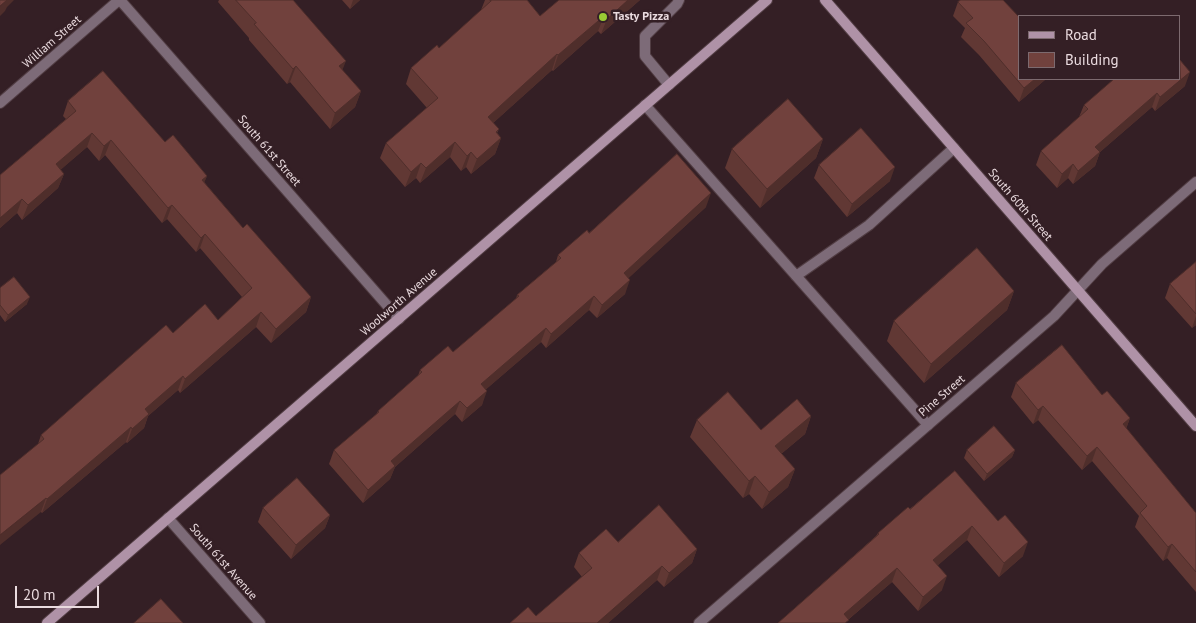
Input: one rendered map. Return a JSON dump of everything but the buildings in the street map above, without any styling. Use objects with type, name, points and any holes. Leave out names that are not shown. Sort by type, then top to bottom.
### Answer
[{"type":"street","name":"William Street","points":[[0,103],[120,0]]},
{"type":"street","name":"South 61st Street","points":[[120,0],[399,319]]},
{"type":"street","points":[[669,85],[646,56],[645,36],[679,0]]},
{"type":"street","name":"Woolworth Avenue","points":[[47,623],[767,0]]},
{"type":"street","name":"South 60th Street","points":[[825,0],[1196,426]]},
{"type":"street","points":[[645,105],[928,425]]},
{"type":"street","points":[[796,276],[869,225],[954,148]]},
{"type":"street","name":"Pine Street","points":[[699,623],[1054,316],[1102,264],[1196,182]]},
{"type":"street","name":"South 61st Avenue","points":[[168,518],[260,623]]},
{"type":"place","name":"Tasty Pizza","points":[[603,17]]}]
